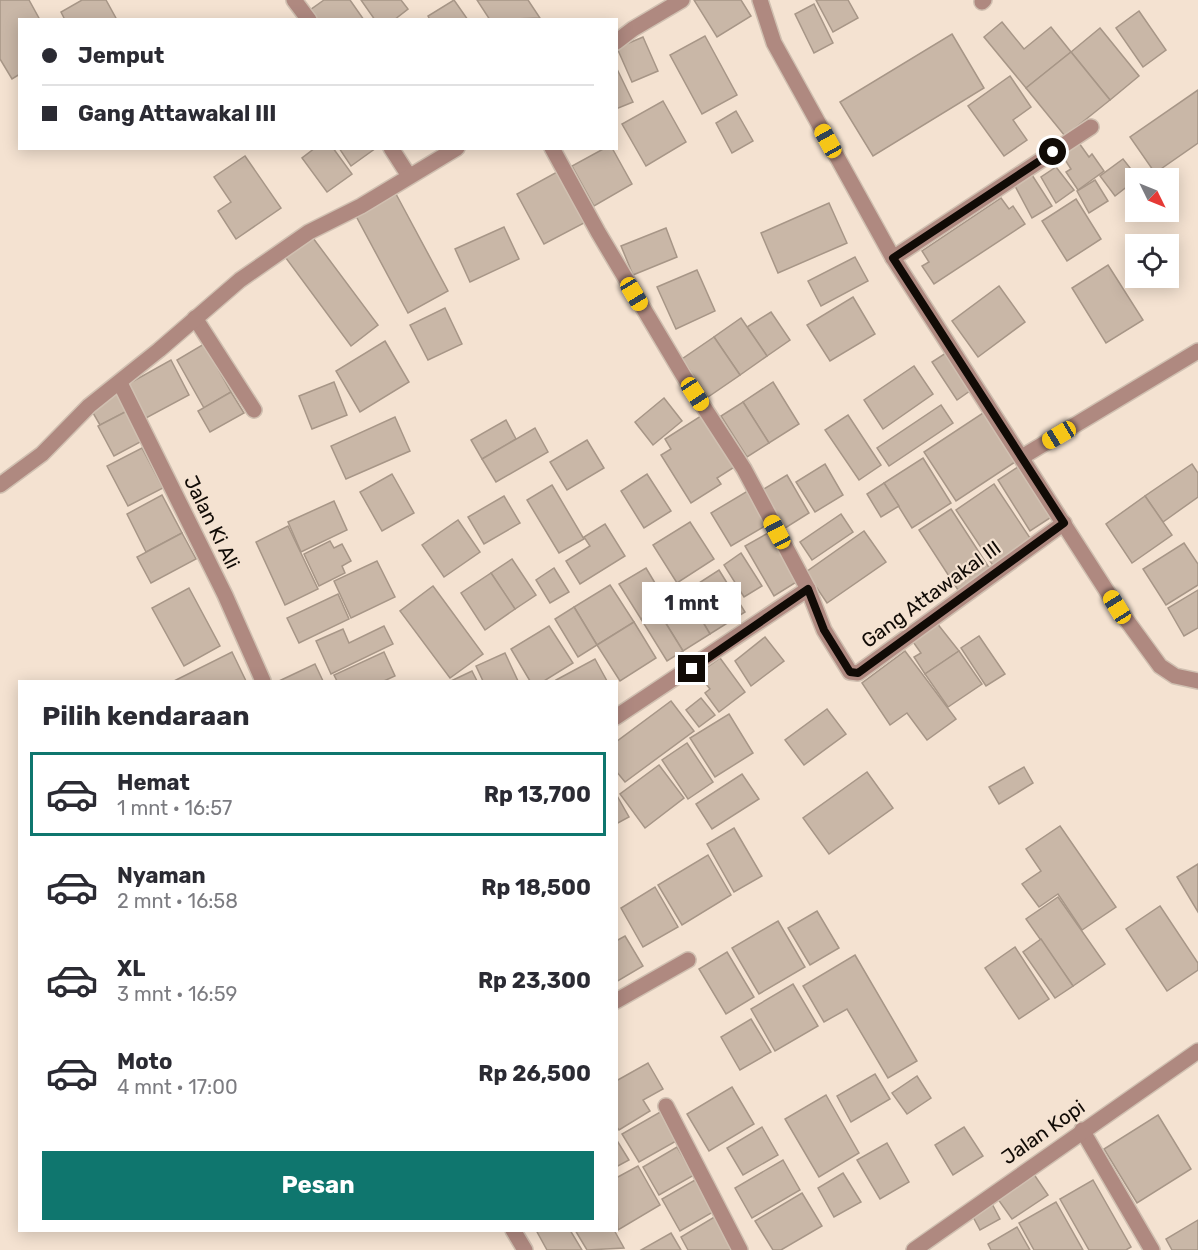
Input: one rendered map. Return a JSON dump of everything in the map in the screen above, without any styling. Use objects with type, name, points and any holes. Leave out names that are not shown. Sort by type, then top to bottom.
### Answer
[{"type":"street","points":[[294,0],[308,18]]},
{"type":"street","points":[[618,40],[682,0]]},
{"type":"street","points":[[760,0],[774,43],[893,258],[1117,607],[1160,666],[1175,676],[1198,681]]},
{"type":"street","points":[[893,258],[1091,127]]},
{"type":"street","points":[[392,150],[409,176]]},
{"type":"street","points":[[0,485],[49,448],[89,406],[120,383],[240,280],[309,232],[361,206],[454,150]]},
{"type":"street","points":[[553,150],[676,365],[744,469],[808,589],[618,716]]},
{"type":"street","points":[[195,318],[254,410]]},
{"type":"street","points":[[1022,457],[1198,351]]},
{"type":"street","name":"Jalan Ki Ali","points":[[120,383],[225,595],[263,680]]},
{"type":"street","name":"Gang Attawakal III","points":[[808,589],[824,630],[850,672],[858,673],[1064,523]]},
{"type":"street","points":[[618,1000],[688,960]]},
{"type":"street","name":"Jalan Kopi","points":[[914,1250],[1082,1130],[1198,1051]]},
{"type":"street","points":[[666,1106],[740,1250]]},
{"type":"street","points":[[1082,1130],[1152,1250]]},
{"type":"street","points":[[514,1232],[525,1250]]},
{"type":"building","points":[[0,0],[29,0],[39,18],[18,18],[18,75],[12,79],[0,59]]},
{"type":"building","points":[[82,0],[106,0],[116,18],[64,18],[61,12]]},
{"type":"building","points":[[324,0],[350,0],[363,18],[316,18],[310,10]]},
{"type":"building","points":[[361,0],[401,0],[408,9],[397,18],[374,18]]},
{"type":"building","points":[[454,0],[467,18],[429,18],[428,16]]},
{"type":"building","points":[[477,0],[528,0],[540,18],[489,18]]},
{"type":"building","points":[[694,0],[741,0],[751,16],[717,37]]},
{"type":"building","points":[[816,0],[848,0],[858,18],[833,32]]},
{"type":"building","points":[[814,4],[833,43],[814,53],[795,14]]},
{"type":"building","points":[[1139,11],[1166,50],[1143,67],[1116,28]]},
{"type":"building","points":[[1002,22],[1024,49],[1051,27],[1071,52],[1026,88],[984,37]]},
{"type":"building","points":[[1100,28],[1139,76],[1110,100],[1071,52]]},
{"type":"building","points":[[952,34],[984,88],[873,156],[840,102]]},
{"type":"building","points":[[705,36],[737,95],[702,114],[670,55]]},
{"type":"building","points":[[643,37],[658,71],[632,82],[618,48]]},
{"type":"building","points":[[1071,52],[1110,100],[1065,136],[1026,88]]},
{"type":"building","points":[[618,71],[633,102],[618,108]]},
{"type":"building","points":[[1010,76],[1031,107],[1013,120],[1027,140],[1004,156],[968,106]]},
{"type":"building","points":[[1198,90],[1198,143],[1162,168],[1152,168],[1130,137]]},
{"type":"building","points":[[663,101],[686,142],[646,166],[622,124]]},
{"type":"building","points":[[736,111],[753,141],[732,153],[716,123]]},
{"type":"building","points":[[1079,143],[1089,157],[1092,154],[1104,171],[1078,190],[1066,172],[1071,169],[1062,155]]},
{"type":"building","points":[[312,150],[334,150],[352,174],[327,192],[302,158]]},
{"type":"building","points":[[340,150],[373,150],[351,166]]},
{"type":"building","points":[[601,150],[613,150],[632,184],[594,206],[572,166]]},
{"type":"building","points":[[245,156],[281,208],[236,239],[218,211],[231,202],[214,177]]},
{"type":"building","points":[[1123,159],[1130,168],[1125,168],[1125,188],[1115,196],[1100,176]]},
{"type":"building","points":[[1056,167],[1074,190],[1056,203],[1041,177]]},
{"type":"building","points":[[557,172],[584,223],[544,244],[517,194]]},
{"type":"building","points":[[1032,175],[1052,206],[1032,218],[1015,186]]},
{"type":"building","points":[[1095,180],[1108,201],[1089,213],[1077,191]]},
{"type":"building","points":[[396,194],[448,291],[408,313],[356,216]]},
{"type":"building","points":[[1001,198],[1009,209],[1013,206],[1025,224],[934,284],[922,266],[929,262],[922,251]]},
{"type":"building","points":[[1076,199],[1101,239],[1067,261],[1042,221]]},
{"type":"building","points":[[829,203],[847,243],[778,273],[761,233]]},
{"type":"building","points":[[504,227],[519,259],[470,282],[455,249]]},
{"type":"building","points":[[666,228],[677,257],[633,275],[621,246]]},
{"type":"building","points":[[310,234],[378,325],[351,346],[283,254]]},
{"type":"building","points":[[855,257],[868,281],[821,306],[808,281]]},
{"type":"building","points":[[1108,265],[1143,320],[1106,343],[1072,288]]},
{"type":"building","points":[[697,270],[715,311],[676,329],[657,287]]},
{"type":"building","points":[[999,286],[1025,322],[978,357],[952,321]]},
{"type":"building","points":[[853,297],[875,334],[830,361],[807,325]]},
{"type":"building","points":[[445,308],[462,344],[428,360],[410,325]]},
{"type":"building","points":[[771,312],[790,340],[767,356],[747,327]]},
{"type":"building","points":[[741,318],[767,356],[740,375],[714,337]]},
{"type":"building","points":[[714,337],[740,375],[708,397],[682,359]]},
{"type":"building","points":[[385,341],[409,382],[360,412],[336,371]]},
{"type":"building","points":[[204,344],[231,392],[204,408],[177,360]]},
{"type":"building","points":[[949,351],[974,388],[957,400],[932,362]]},
{"type":"building","points":[[171,360],[189,395],[146,418],[128,384]]},
{"type":"building","points":[[914,366],[933,394],[883,429],[864,400]]},
{"type":"building","points":[[334,382],[347,415],[312,429],[299,396]]},
{"type":"building","points":[[773,382],[799,424],[769,443],[743,402]]},
{"type":"building","points":[[118,390],[129,410],[100,425],[89,406]]},
{"type":"building","points":[[231,392],[244,413],[210,432],[198,411]]},
{"type":"building","points":[[664,398],[682,421],[653,445],[635,422]]},
{"type":"building","points":[[743,402],[769,443],[747,457],[721,416]]},
{"type":"building","points":[[941,405],[953,423],[889,466],[877,448]]},
{"type":"building","points":[[989,409],[1021,458],[956,501],[924,452]]},
{"type":"building","points":[[129,410],[144,440],[114,456],[98,426]]},
{"type":"building","points":[[704,414],[736,466],[717,478],[721,484],[691,503],[661,455],[671,449],[665,439]]},
{"type":"building","points":[[848,415],[881,465],[859,480],[825,430]]},
{"type":"building","points":[[395,417],[410,451],[346,479],[331,446]]},
{"type":"building","points":[[506,420],[516,439],[482,459],[471,440]]},
{"type":"building","points":[[535,428],[548,452],[496,482],[482,459]]},
{"type":"building","points":[[587,440],[604,468],[567,490],[550,462]]},
{"type":"building","points":[[142,448],[163,488],[128,506],[107,466]]},
{"type":"building","points":[[923,458],[951,503],[912,528],[884,483]]},
{"type":"building","points":[[1024,463],[1056,514],[1030,531],[998,480]]},
{"type":"building","points":[[825,464],[843,495],[815,512],[796,482]]},
{"type":"building","points":[[1192,464],[1198,473],[1198,497],[1163,522],[1145,496]]},
{"type":"building","points":[[392,474],[414,513],[382,531],[360,492]]},
{"type":"building","points":[[647,474],[671,511],[644,528],[621,491]]},
{"type":"building","points":[[787,475],[809,513],[782,530],[759,492]]},
{"type":"building","points":[[884,483],[899,506],[881,517],[867,494]]},
{"type":"building","points":[[994,484],[1032,541],[994,567],[956,510]]},
{"type":"building","points":[[552,485],[584,539],[559,553],[527,500]]},
{"type":"building","points":[[751,489],[770,523],[731,546],[711,513]]},
{"type":"building","points":[[162,495],[182,533],[146,552],[127,514]]},
{"type":"building","points":[[504,496],[520,523],[484,544],[468,517]]},
{"type":"building","points":[[1145,496],[1172,535],[1132,563],[1106,524]]},
{"type":"building","points":[[334,501],[347,530],[301,552],[288,522]]},
{"type":"building","points":[[951,509],[990,569],[958,590],[919,530]]},
{"type":"building","points":[[841,514],[853,532],[812,560],[800,542]]},
{"type":"building","points":[[458,520],[480,552],[444,577],[422,545]]},
{"type":"building","points":[[690,522],[714,559],[677,583],[653,545]]},
{"type":"building","points":[[605,524],[625,556],[580,584],[566,561],[590,546],[584,537]]},
{"type":"building","points":[[288,526],[318,589],[285,605],[256,542]]},
{"type":"building","points":[[864,531],[886,562],[827,603],[806,572]]},
{"type":"building","points":[[770,532],[798,581],[774,596],[745,546]]},
{"type":"building","points":[[182,533],[196,559],[151,583],[137,557]]},
{"type":"building","points":[[330,541],[334,548],[342,544],[351,561],[342,566],[345,573],[319,586],[304,554]]},
{"type":"building","points":[[1184,543],[1198,564],[1198,585],[1166,605],[1143,569]]},
{"type":"building","points":[[741,553],[762,586],[744,597],[724,565]]},
{"type":"building","points":[[512,559],[536,595],[515,609],[491,573]]},
{"type":"building","points":[[377,561],[395,597],[351,618],[334,581]]},
{"type":"building","points":[[554,568],[569,592],[550,603],[536,580]]},
{"type":"building","points":[[646,568],[667,603],[641,619],[619,584]]},
{"type":"building","points":[[719,570],[745,612],[710,634],[685,592]]},
{"type":"building","points":[[491,573],[515,609],[485,630],[461,593]]},
{"type":"building","points":[[610,585],[634,622],[597,645],[574,607]]},
{"type":"building","points":[[433,586],[483,654],[450,678],[400,611]]},
{"type":"building","points":[[189,588],[220,646],[184,666],[152,608]]},
{"type":"building","points":[[1198,590],[1198,628],[1184,636],[1168,608]]},
{"type":"building","points":[[685,592],[710,634],[683,651],[657,609]]},
{"type":"building","points":[[338,594],[349,619],[299,643],[287,618]]},
{"type":"building","points":[[574,607],[597,645],[578,657],[555,619]]},
{"type":"building","points":[[657,609],[683,651],[667,661],[641,619]]},
{"type":"building","points":[[634,622],[656,658],[620,681],[597,645]]},
{"type":"building","points":[[936,622],[959,651],[925,674],[914,657],[921,653],[911,639]]},
{"type":"building","points":[[384,626],[393,644],[331,674],[316,641],[343,629],[349,643]]},
{"type":"building","points":[[549,626],[573,663],[546,680],[529,680],[511,649]]},
{"type":"building","points":[[979,636],[1005,674],[986,686],[961,648]]},
{"type":"building","points":[[765,637],[784,661],[751,686],[735,661]]},
{"type":"building","points":[[905,651],[956,719],[927,740],[907,713],[890,725],[862,683]]},
{"type":"building","points":[[959,651],[982,684],[948,707],[925,674]]},
{"type":"building","points":[[232,652],[246,680],[176,680]]},
{"type":"building","points":[[384,652],[395,676],[386,680],[336,680],[334,675]]},
{"type":"building","points":[[505,653],[518,680],[483,680],[476,666]]},
{"type":"building","points":[[720,658],[745,692],[719,712],[705,693],[710,689],[698,674]]},
{"type":"building","points":[[595,659],[606,680],[556,680]]},
{"type":"building","points":[[315,664],[323,680],[281,680]]},
{"type":"building","points":[[472,671],[476,680],[453,680]]},
{"type":"building","points":[[701,698],[715,715],[699,727],[686,710]]},
{"type":"building","points":[[671,701],[694,731],[625,782],[618,773],[618,741]]},
{"type":"building","points":[[827,709],[846,734],[804,765],[785,740]]},
{"type":"building","points":[[729,714],[753,753],[715,777],[690,738]]},
{"type":"building","points":[[687,743],[713,782],[688,799],[662,760]]},
{"type":"building","points":[[659,765],[684,798],[645,828],[620,794]]},
{"type":"building","points":[[1024,767],[1033,783],[999,804],[989,787]]},
{"type":"building","points":[[867,772],[893,808],[829,854],[803,818]]},
{"type":"building","points":[[742,774],[759,799],[712,829],[696,804]]},
{"type":"building","points":[[618,798],[629,817],[618,823]]},
{"type":"building","points":[[1060,826],[1116,907],[1082,930],[1058,894],[1039,907],[1022,884],[1041,871],[1026,849]]},
{"type":"building","points":[[734,828],[762,876],[734,892],[707,844]]},
{"type":"building","points":[[708,855],[731,895],[682,925],[658,885]]},
{"type":"building","points":[[1198,864],[1198,912],[1177,877]]},
{"type":"building","points":[[655,887],[678,927],[643,947],[621,908]]},
{"type":"building","points":[[1058,897],[1105,964],[1073,986],[1026,919]]},
{"type":"building","points":[[1160,906],[1198,963],[1198,970],[1167,991],[1126,929]]},
{"type":"building","points":[[817,911],[839,948],[810,965],[788,928]]},
{"type":"building","points":[[778,921],[805,967],[759,994],[732,948]]},
{"type":"building","points":[[625,936],[643,966],[618,981],[618,940]]},
{"type":"building","points":[[1041,939],[1073,986],[1055,998],[1023,952]]},
{"type":"building","points":[[1015,947],[1049,999],[1019,1019],[985,968]]},
{"type":"building","points":[[727,952],[754,997],[726,1014],[699,969]]},
{"type":"building","points":[[855,955],[917,1061],[888,1078],[847,1009],[824,1022],[803,986]]},
{"type":"building","points":[[793,984],[818,1026],[775,1051],[751,1009]]},
{"type":"building","points":[[751,1019],[771,1052],[740,1070],[721,1037]]},
{"type":"building","points":[[648,1063],[663,1089],[643,1100],[650,1111],[619,1130],[618,1129],[618,1080]]},
{"type":"building","points":[[875,1074],[890,1099],[851,1122],[837,1096]]},
{"type":"building","points":[[917,1076],[931,1098],[907,1114],[892,1093]]},
{"type":"building","points":[[732,1087],[754,1124],[709,1151],[687,1114]]},
{"type":"building","points":[[826,1095],[859,1153],[819,1177],[785,1119]]},
{"type":"building","points":[[662,1111],[678,1140],[639,1162],[622,1134]]},
{"type":"building","points":[[1158,1115],[1191,1169],[1137,1203],[1104,1149]]},
{"type":"building","points":[[762,1127],[778,1155],[743,1175],[727,1148]]},
{"type":"building","points":[[964,1127],[983,1156],[953,1175],[935,1145]]},
{"type":"building","points":[[618,1142],[629,1160],[618,1166]]},
{"type":"building","points":[[887,1143],[909,1182],[880,1199],[857,1160]]},
{"type":"building","points":[[677,1147],[694,1175],[659,1195],[643,1167]]},
{"type":"building","points":[[783,1160],[800,1190],[752,1218],[735,1188]]},
{"type":"building","points":[[638,1166],[660,1205],[618,1230],[618,1177]]},
{"type":"building","points":[[1031,1170],[1048,1195],[1012,1219],[995,1195]]},
{"type":"building","points":[[843,1173],[861,1202],[834,1217],[818,1188]]},
{"type":"building","points":[[695,1180],[713,1212],[680,1231],[662,1199]]},
{"type":"building","points":[[1093,1180],[1131,1247],[1126,1250],[1089,1250],[1060,1199]]},
{"type":"building","points":[[802,1193],[822,1226],[781,1250],[773,1250],[755,1221]]},
{"type":"building","points":[[990,1200],[1000,1219],[980,1230],[970,1211]]},
{"type":"building","points":[[1056,1202],[1083,1250],[1034,1250],[1019,1223]]},
{"type":"building","points":[[716,1216],[734,1247],[729,1250],[688,1250],[681,1237]]},
{"type":"building","points":[[1198,1220],[1198,1250],[1172,1250],[1166,1239]]},
{"type":"building","points":[[1017,1227],[1030,1250],[991,1250],[988,1244]]},
{"type":"building","points":[[537,1232],[571,1232],[582,1250],[547,1250]]},
{"type":"building","points":[[576,1232],[615,1232],[624,1248],[587,1250]]},
{"type":"building","points":[[671,1233],[681,1250],[641,1250]]},
{"type":"route","points":[[692,669],[808,589],[824,630],[850,672],[858,673],[1064,523],[893,258],[1053,152]]}]
